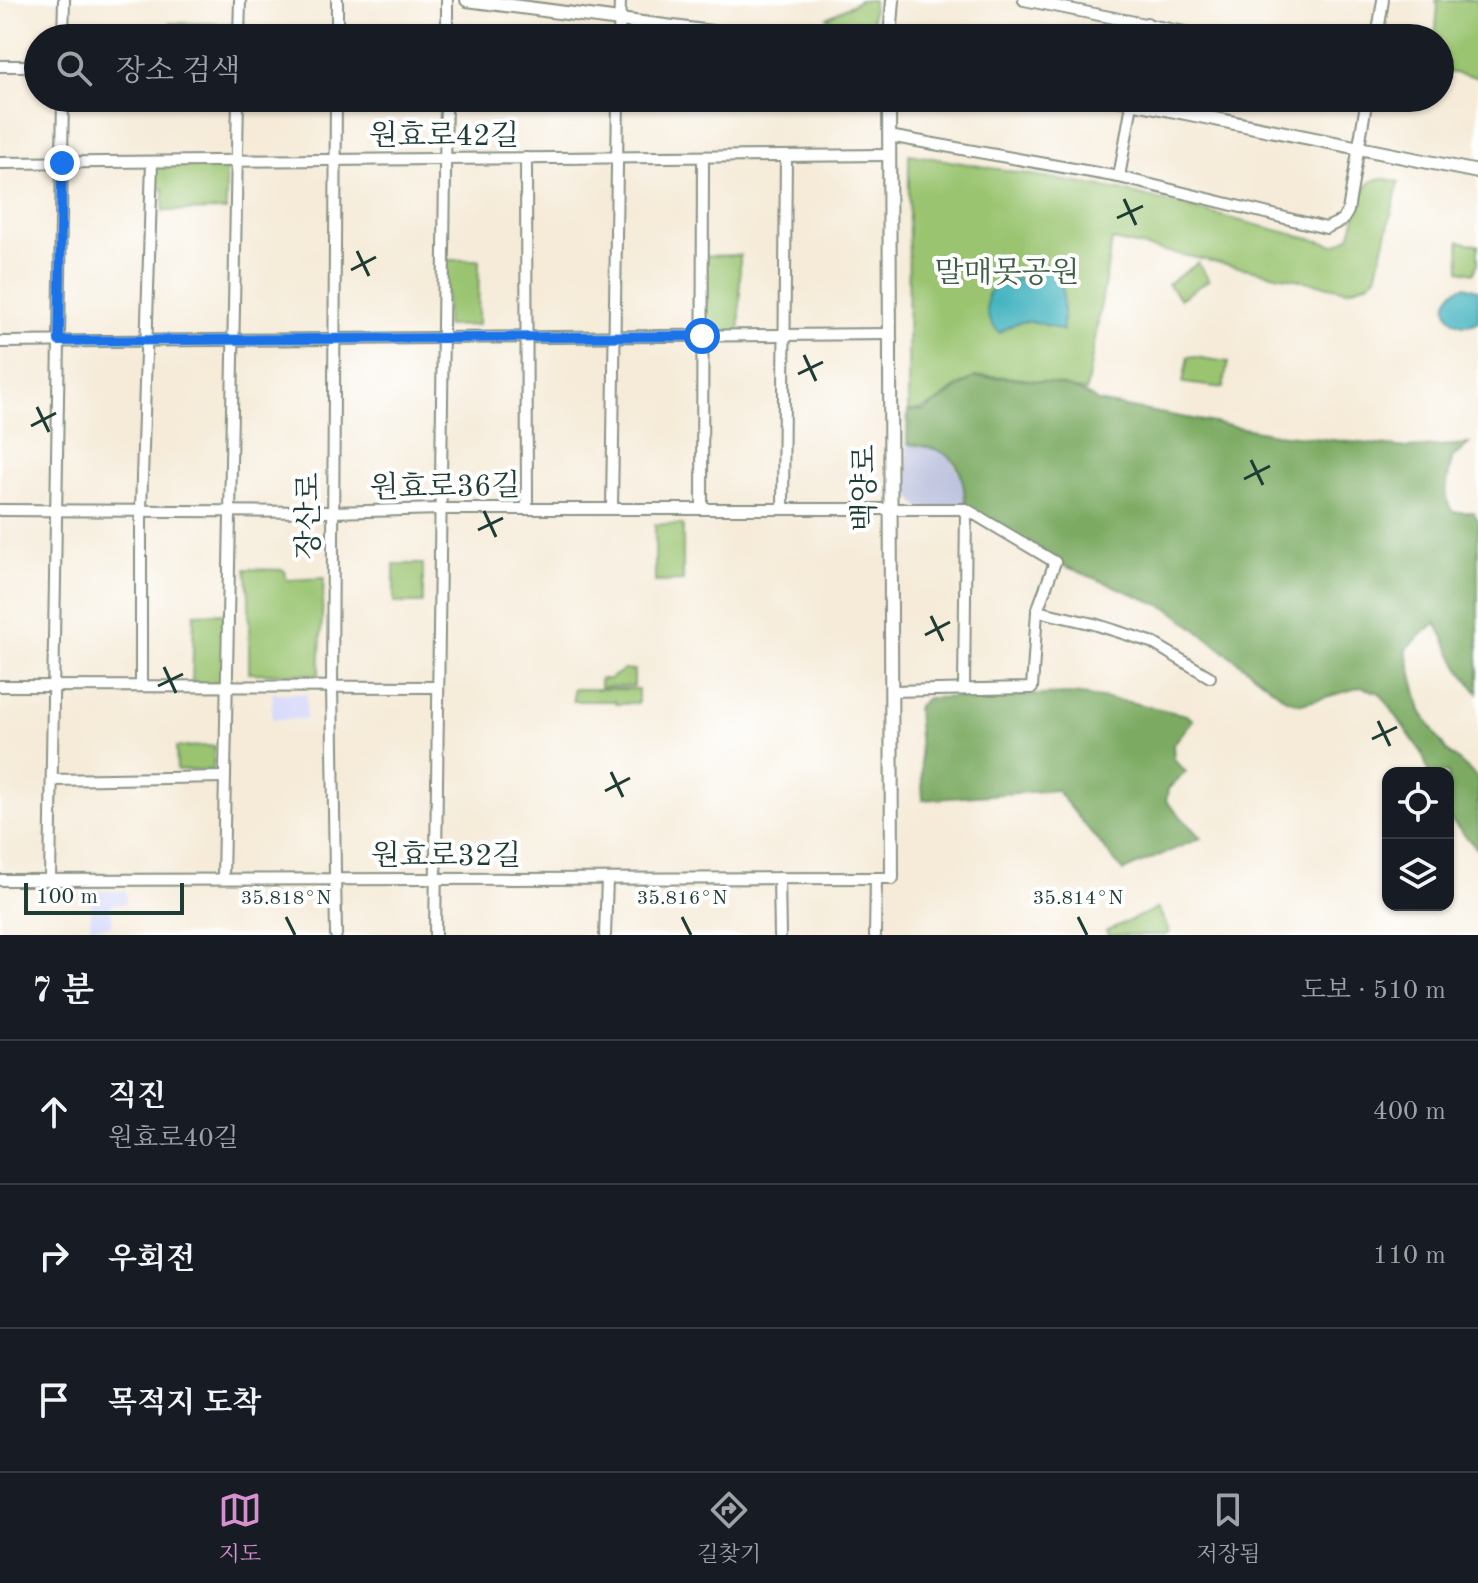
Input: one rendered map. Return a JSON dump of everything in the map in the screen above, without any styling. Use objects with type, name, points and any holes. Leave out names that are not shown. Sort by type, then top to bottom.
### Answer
[{"type":"street","points":[[63,24],[64,0]]},
{"type":"street","points":[[239,24],[240,0]]},
{"type":"street","points":[[337,0],[337,24]]},
{"type":"street","points":[[447,0],[447,24]]},
{"type":"street","points":[[467,0],[650,24]]},
{"type":"street","points":[[619,24],[620,0]]},
{"type":"street","points":[[891,24],[893,0]]},
{"type":"street","points":[[1024,0],[1152,24]]},
{"type":"street","points":[[1379,24],[1383,0]]},
{"type":"street","points":[[0,66],[24,66]]},
{"type":"street","points":[[50,879],[63,112]]},
{"type":"street","points":[[223,879],[238,112]]},
{"type":"street","name":"장산로","points":[[336,112],[332,686],[336,935]]},
{"type":"street","points":[[435,935],[446,112]]},
{"type":"street","points":[[612,509],[618,112]]},
{"type":"street","name":"백양로","points":[[889,112],[892,878]]},
{"type":"street","points":[[1119,177],[1131,112]]},
{"type":"street","points":[[1187,112],[1359,150],[1478,172]]},
{"type":"street","points":[[889,136],[1119,177],[1326,228],[1343,220],[1348,211],[1365,112]]},
{"type":"street","name":"원효로42길","points":[[0,163],[889,155]]},
{"type":"street","points":[[783,509],[786,156]]},
{"type":"street","points":[[702,509],[703,157]]},
{"type":"street","points":[[526,158],[527,509]]},
{"type":"street","points":[[141,686],[141,510],[152,162]]},
{"type":"street","points":[[0,342],[890,334]]},
{"type":"street","points":[[891,691],[1032,688],[1037,611],[1055,562],[966,509]]},
{"type":"street","points":[[964,689],[966,509]]},
{"type":"street","name":"원효로36길","points":[[0,510],[966,509]]},
{"type":"street","points":[[1037,611],[1094,624],[1151,642],[1210,677]]},
{"type":"street","points":[[0,686],[438,687]]},
{"type":"street","points":[[52,780],[225,777]]},
{"type":"street","points":[[779,878],[780,935]]},
{"type":"street","points":[[875,935],[876,878]]},
{"type":"street","name":"원효로32길","points":[[0,880],[892,878]]},
{"type":"street","points":[[605,935],[607,879]]},
{"type":"shaded area","points":[[907,444],[936,447],[949,456],[962,479],[966,509],[921,509],[907,493]]},
{"type":"shaded area","points":[[272,693],[307,694],[306,719],[272,719]]},
{"type":"shaded area","points":[[91,891],[126,891],[126,903],[112,904],[112,926],[90,927]]},
{"type":"green space","points":[[860,0],[873,0],[871,24],[834,24],[827,18]]},
{"type":"green space","points":[[1436,0],[1478,0],[1478,77],[1454,73],[1454,24],[1436,24]]},
{"type":"green space","name":"말매못공원","points":[[909,154],[1120,190],[1335,245],[1350,236],[1362,194],[1372,181],[1386,179],[1399,182],[1376,276],[1368,283],[1347,290],[1112,240],[1086,391],[984,376],[965,382],[927,407],[908,411]]},
{"type":"green space","points":[[154,163],[219,164],[226,170],[226,210],[163,211],[164,189],[153,188]]},
{"type":"green space","points":[[1459,241],[1478,245],[1478,262],[1474,273],[1460,270]]},
{"type":"green space","points":[[740,255],[740,332],[705,333],[704,256]]},
{"type":"green space","points":[[446,260],[479,260],[478,325],[446,326]]},
{"type":"green space","points":[[1198,263],[1209,280],[1180,299],[1168,284]]},
{"type":"green space","points":[[1188,356],[1228,362],[1223,388],[1183,383]]},
{"type":"green space","points":[[975,377],[1022,379],[1056,384],[1098,402],[1276,434],[1407,448],[1469,444],[1452,458],[1447,500],[1453,512],[1474,512],[1478,522],[1478,693],[1459,668],[1436,622],[1406,649],[1421,711],[1446,750],[1478,778],[1478,850],[1454,824],[1454,767],[1427,767],[1422,753],[1380,693],[1361,687],[1302,704],[1286,699],[1170,609],[1055,562],[966,509],[962,480],[953,461],[936,450],[907,444],[908,411],[924,411]]},
{"type":"green space","points":[[655,524],[683,525],[683,581],[655,582]]},
{"type":"green space","points":[[394,564],[423,564],[423,603],[394,603]]},
{"type":"green space","points":[[246,569],[284,570],[287,580],[324,578],[319,675],[249,673]]},
{"type":"green space","points":[[226,613],[225,680],[217,684],[192,684],[194,614]]},
{"type":"green space","points":[[624,670],[634,670],[634,686],[600,687],[600,679],[609,679]]},
{"type":"green space","points":[[573,689],[638,689],[638,703],[573,701]]},
{"type":"green space","points":[[1074,694],[1129,702],[1186,715],[1193,720],[1173,745],[1174,759],[1186,772],[1168,789],[1166,801],[1201,838],[1123,871],[1056,790],[923,800],[917,707],[927,698]]},
{"type":"green space","points":[[215,746],[213,770],[177,770],[176,747]]},
{"type":"green space","points":[[1158,908],[1170,933],[1108,935],[1106,931]]},
{"type":"water","points":[[1037,264],[1063,270],[1063,331],[1023,322],[1000,333],[988,316],[988,294],[1004,280],[1032,277]]},
{"type":"water","points":[[1465,286],[1478,290],[1478,322],[1467,325],[1452,319],[1447,305],[1455,290]]},
{"type":"route","points":[[62,163],[59,341],[702,336]]}]
